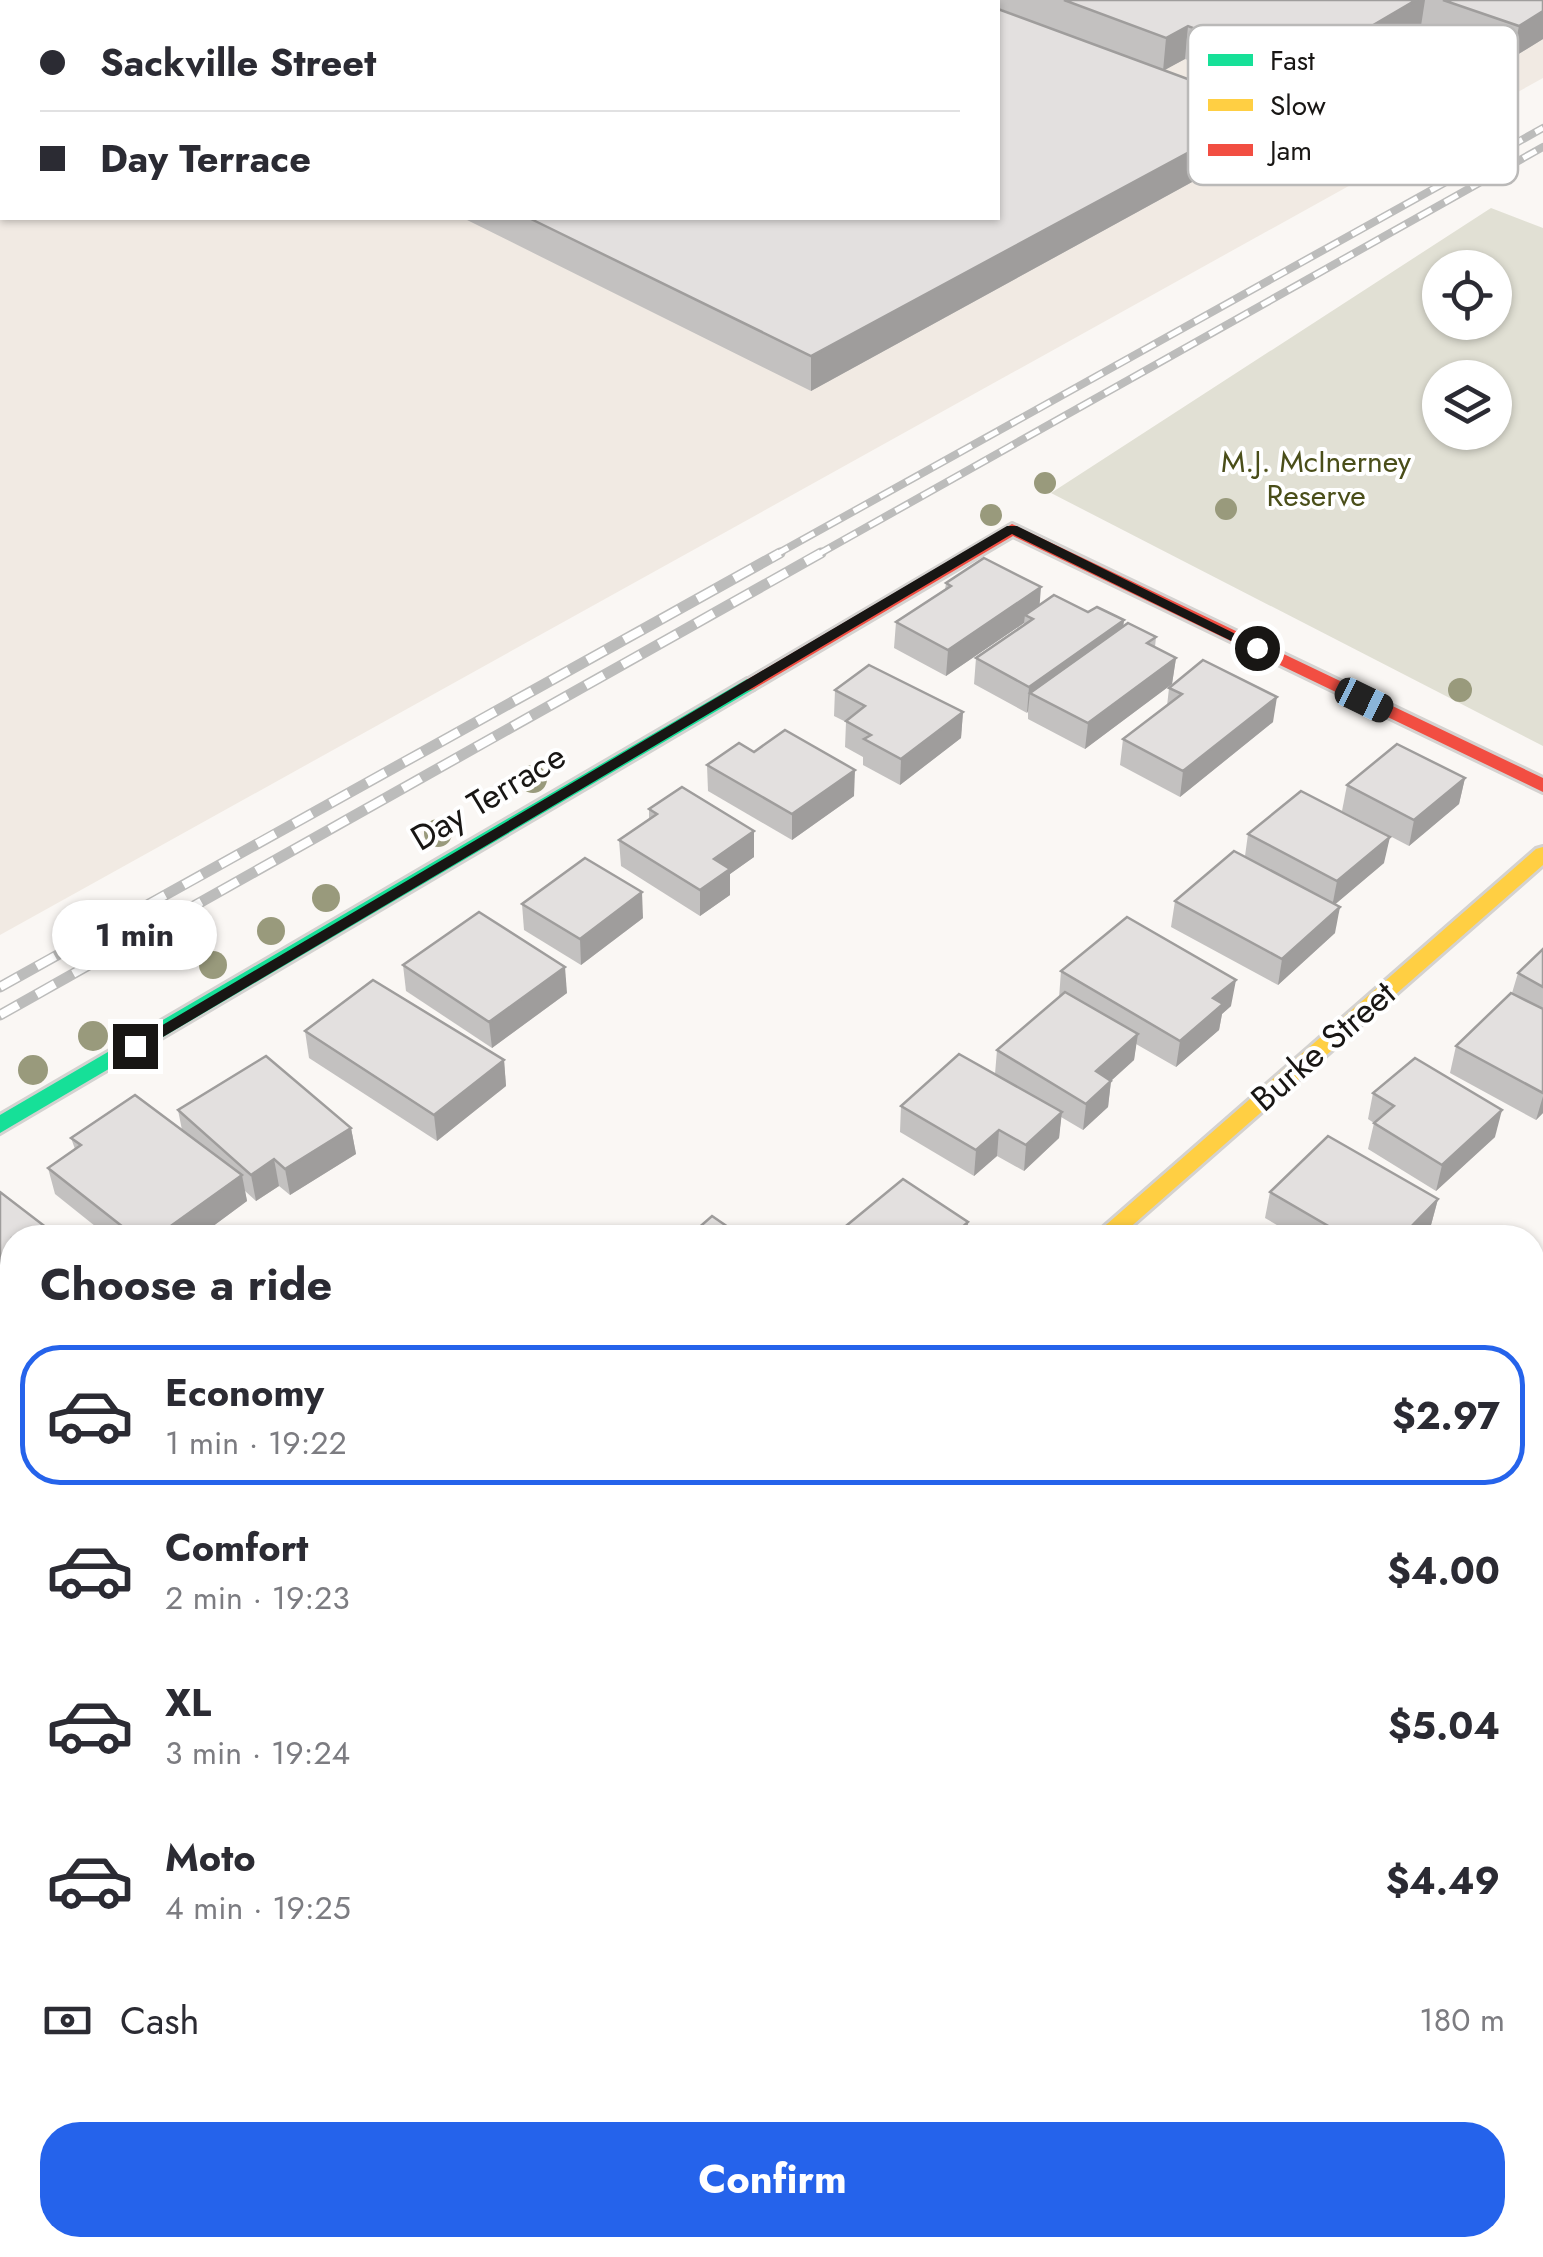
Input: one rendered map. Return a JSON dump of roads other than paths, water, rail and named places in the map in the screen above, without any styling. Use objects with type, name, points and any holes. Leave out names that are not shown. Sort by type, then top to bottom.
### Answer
[{"type":"street","points":[[1177,102],[1188,106]]},
{"type":"street","name":"Day Terrace","points":[[0,1125],[1012,529],[1543,786]]},
{"type":"street","name":"Burke Street","points":[[1117,1225],[1543,854]]},
{"type":"railway","points":[[1518,142],[1543,128]]},
{"type":"railway","points":[[1518,161],[1543,147]]},
{"type":"railway","points":[[775,555],[1440,185]]},
{"type":"railway","points":[[817,555],[1475,185]]},
{"type":"railway","points":[[0,987],[780,553]]},
{"type":"railway","points":[[0,1015],[821,553]]},
{"type":"park label","name":"M.J. McInerney Reserve","points":[[1316,479]]}]
